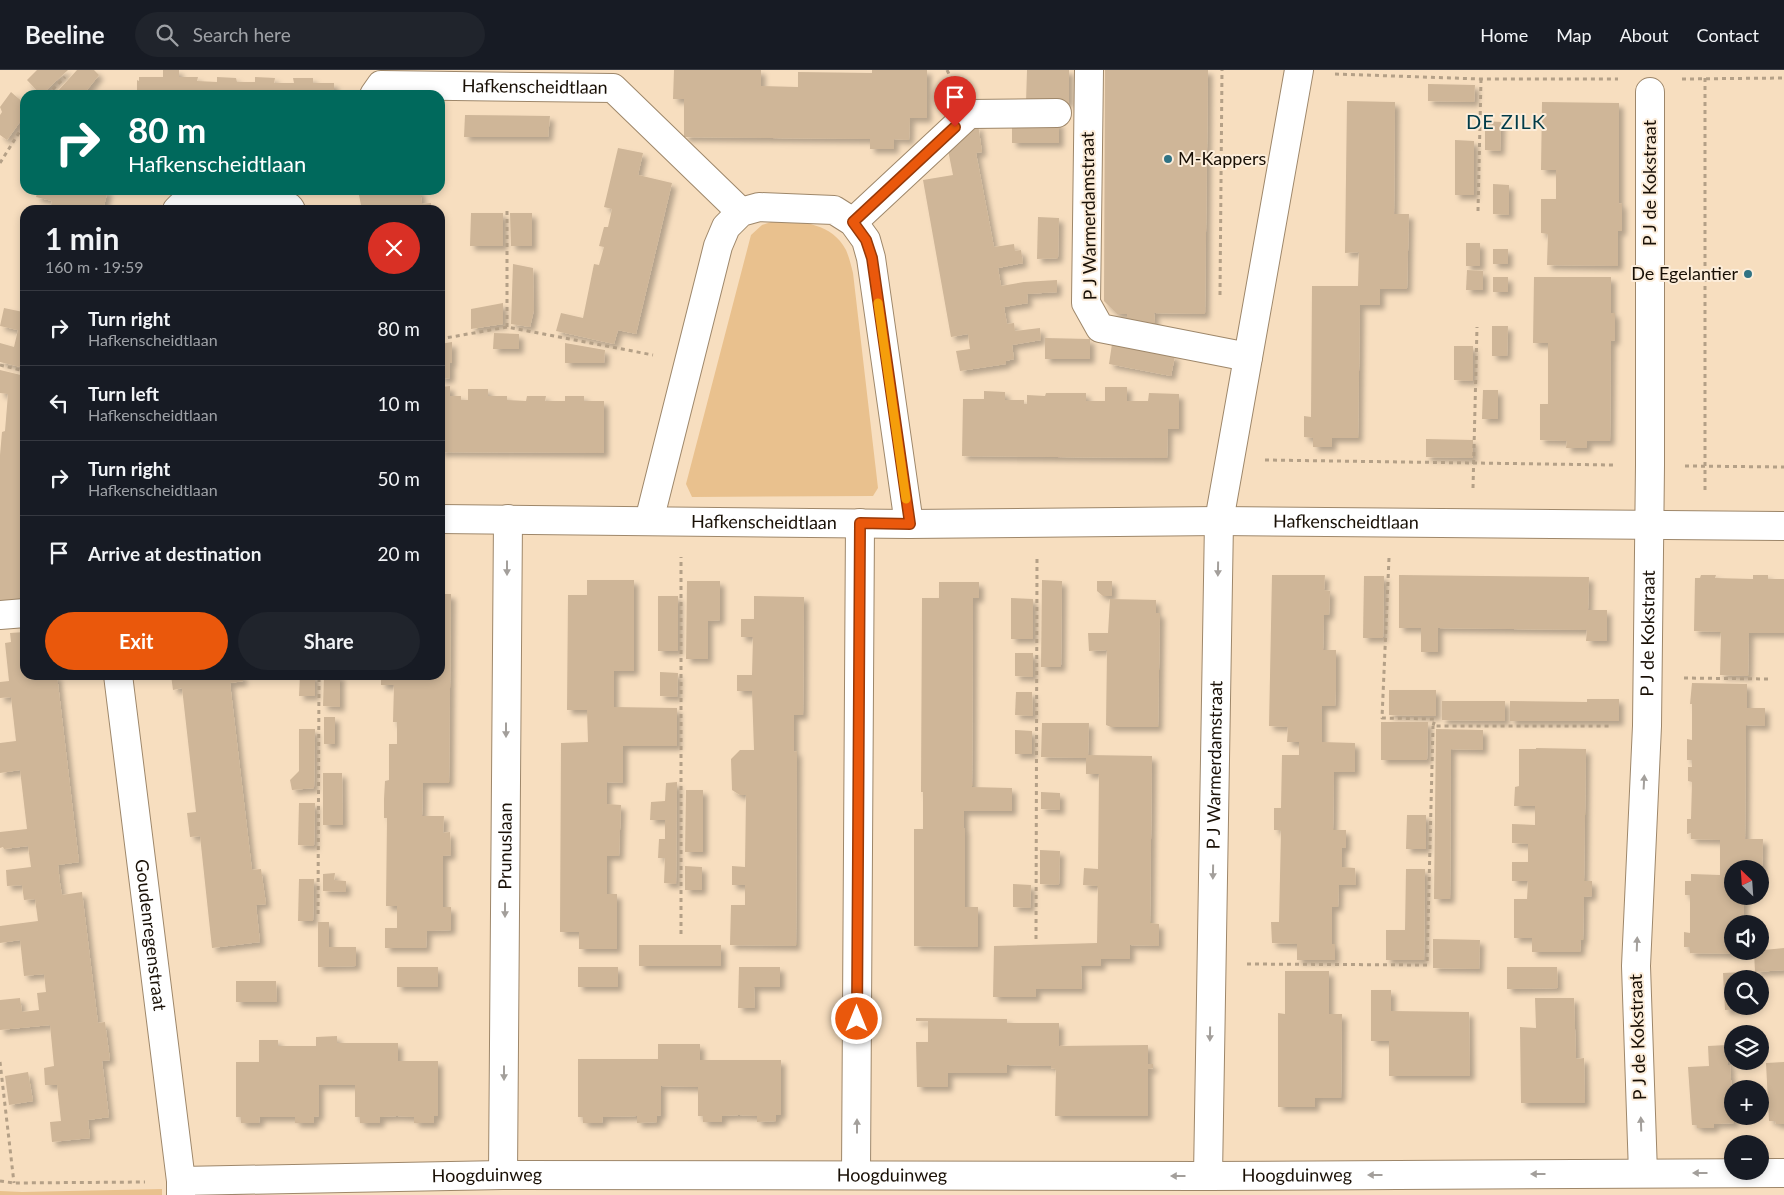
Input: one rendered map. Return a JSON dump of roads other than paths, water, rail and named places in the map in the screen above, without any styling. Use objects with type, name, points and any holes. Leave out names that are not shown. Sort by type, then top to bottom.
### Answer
[{"type":"street","name":"P J Warmerdamstraat","points":[[1088,70],[1086,302],[1100,328],[1248,356]]},
{"type":"street","name":"P J Warmerdamstraat","points":[[1208,1176],[1219,520],[1299,72]]},
{"type":"street","name":"Hafkenscheidtlaan","points":[[378,90],[381,85],[613,88],[741,212]]},
{"type":"street","name":"P J de Kokstraat","points":[[1643,1173],[1636,966],[1648,678],[1650,92]]},
{"type":"street","points":[[853,222],[969,114],[1057,113]]},
{"type":"street","points":[[184,205],[200,199],[268,199],[294,202]]},
{"type":"street","points":[[649,521],[718,246],[726,227],[741,212],[759,208],[834,210],[853,222],[866,240],[872,258],[910,524]]},
{"type":"street","name":"Hafkenscheidtlaan","points":[[445,518],[910,524],[1219,520],[1784,526]]},
{"type":"street","name":"Prunuslaan","points":[[503,1174],[508,519]]},
{"type":"street","points":[[856,1174],[860,523]]},
{"type":"street","points":[[0,615],[20,613]]},
{"type":"street","name":"Goudenregenstraat","points":[[119,680],[181,1188]]},
{"type":"street","name":"Hoogduinweg","points":[[181,1188],[503,1174],[1208,1176],[1784,1173]]},
{"type":"place","name":"M-Kappers","points":[[1168,159]]},
{"type":"place","name":"De Egelantier","points":[[1748,274]]},
{"type":"district","name":"DE ZILK","points":[[1506,122]]}]
